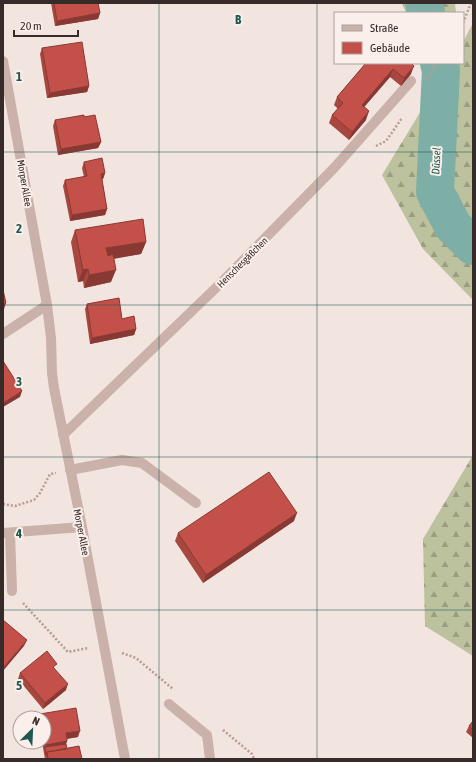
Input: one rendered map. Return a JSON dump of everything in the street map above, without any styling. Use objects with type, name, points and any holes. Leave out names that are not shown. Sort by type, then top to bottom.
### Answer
[{"type":"street","name":"Morper Allee","points":[[3,61],[47,305],[53,381],[125,759]]},
{"type":"street","name":"Henschesgäßchen","points":[[63,435],[222,282],[335,167],[411,80]]},
{"type":"street","points":[[3,334],[47,305]]},
{"type":"street","points":[[70,470],[122,460],[142,463],[196,503]]},
{"type":"street","points":[[12,590],[7,533],[82,527]]},
{"type":"street","points":[[169,704],[207,736],[210,759]]},
{"type":"path","points":[[464,20],[471,3]]},
{"type":"path","points":[[3,504],[15,506],[34,500],[40,494],[50,474],[70,470]]},
{"type":"path","points":[[12,590],[68,652],[104,646],[136,658],[179,694]]},
{"type":"path","points":[[221,729],[252,754],[254,759]]},
{"type":"green space","points":[[402,3],[455,3],[456,12],[406,12]]},
{"type":"green space","points":[[473,23],[473,300],[423,249],[382,175],[449,64],[464,64],[464,40]]},
{"type":"green space","points":[[473,455],[473,656],[425,626],[423,539]]},
{"type":"building","points":[[54,3],[98,3],[100,13],[57,21]]},
{"type":"building","points":[[82,42],[89,86],[50,93],[42,48]]},
{"type":"building","points":[[365,64],[412,64],[414,66],[404,78],[393,69],[362,105],[369,111],[352,132],[332,115],[343,103],[337,97]]},
{"type":"building","points":[[84,115],[84,117],[95,115],[101,142],[61,149],[55,120]]},
{"type":"building","points":[[102,158],[105,173],[101,174],[107,209],[72,215],[65,180],[87,176],[84,162]]},
{"type":"building","points":[[143,219],[146,242],[106,248],[108,256],[113,254],[116,270],[89,275],[88,269],[83,270],[75,230]]},
{"type":"building","points":[[3,290],[6,303],[3,304]]},
{"type":"building","points":[[119,298],[122,319],[134,316],[136,329],[92,338],[87,304]]},
{"type":"building","points":[[3,361],[22,391],[3,403]]},
{"type":"building","points":[[269,472],[297,513],[206,575],[178,533]]},
{"type":"building","points":[[3,620],[27,640],[3,668]]},
{"type":"building","points":[[47,651],[57,664],[53,667],[68,684],[45,703],[20,673]]},
{"type":"building","points":[[76,708],[80,731],[66,733],[67,741],[52,744],[52,712]]},
{"type":"building","points":[[473,721],[473,730],[469,726]]},
{"type":"building","points":[[66,744],[67,749],[47,752],[46,755],[45,750],[52,750],[52,746]]},
{"type":"building","points":[[79,746],[82,759],[48,759],[47,752]]},
{"type":"waterway","name":"Düssel","points":[[424,3],[426,12]]},
{"type":"waterway","name":"Düssel","points":[[439,64],[441,70],[435,192],[453,226],[473,246]]}]
